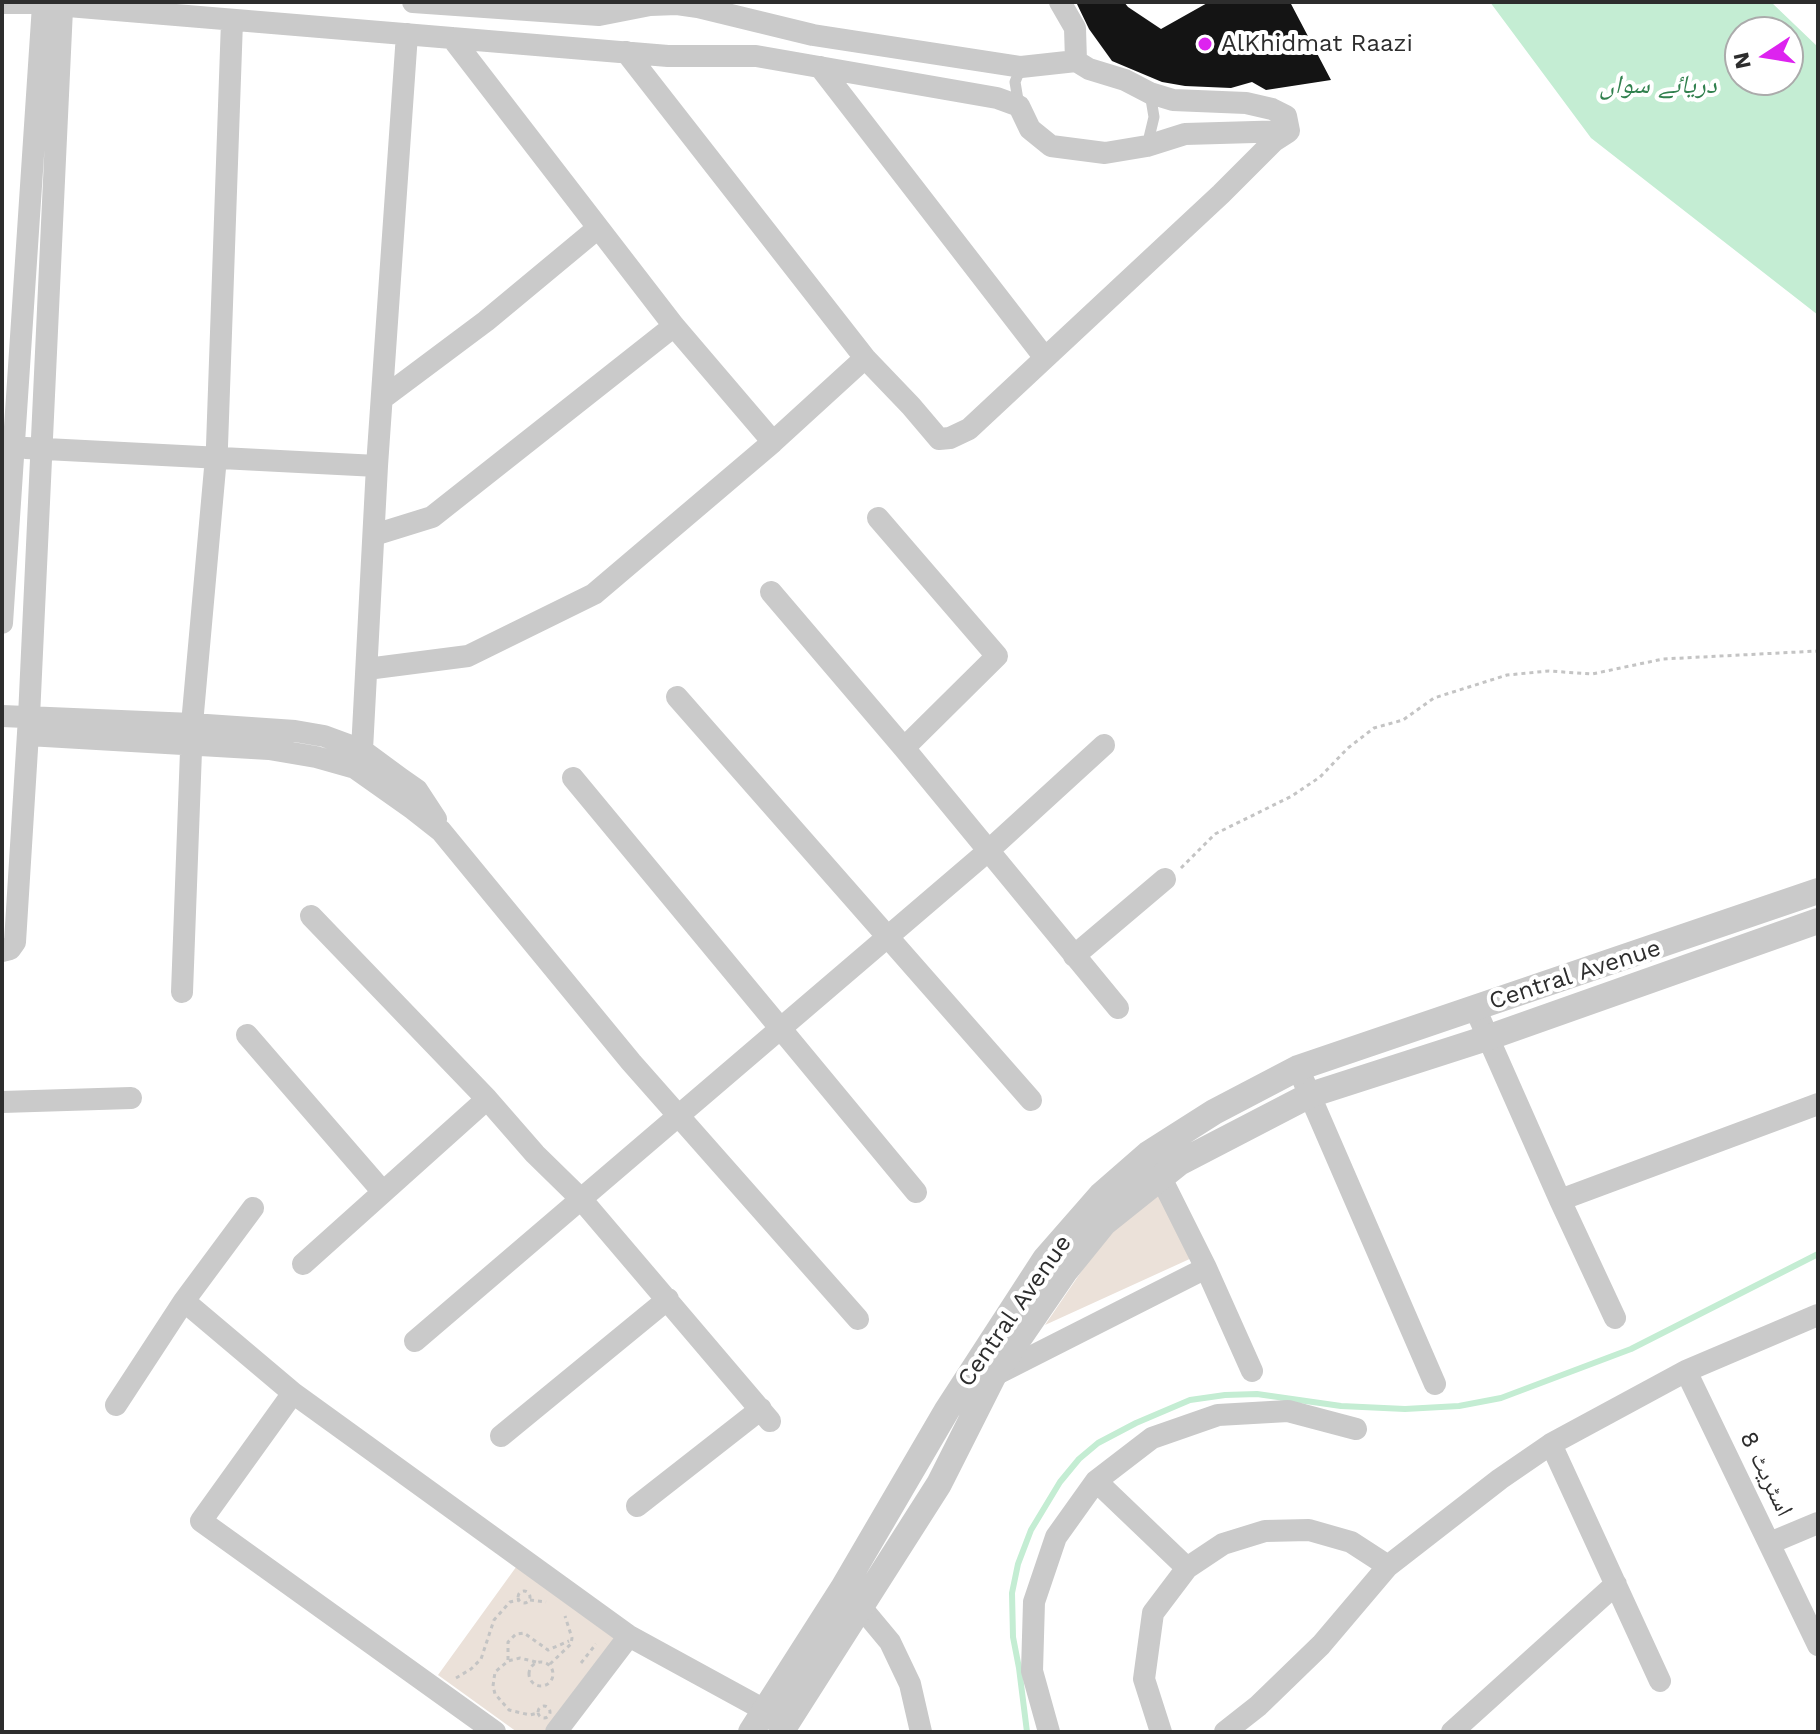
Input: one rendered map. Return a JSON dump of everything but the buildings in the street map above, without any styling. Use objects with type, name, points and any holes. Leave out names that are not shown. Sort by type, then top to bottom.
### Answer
[{"type":"street","points":[[413,2],[599,15],[650,5],[677,4],[813,35],[1021,67],[1076,61],[1089,69],[1173,100],[1246,103],[1272,109],[1286,116],[1289,131]]},
{"type":"street","points":[[1060,2],[1075,28],[1076,61]]},
{"type":"street","points":[[2,3],[54,4],[668,56],[756,56],[997,98],[1019,106],[1030,129],[1051,146],[1105,153],[1147,146],[1185,134],[1289,131]]},
{"type":"street","points":[[2,623],[12,312],[54,4]]},
{"type":"street","points":[[2,951],[10,949],[15,942],[28,726],[41,448],[54,4]]},
{"type":"street","points":[[182,992],[192,734],[216,457],[232,21]]},
{"type":"street","points":[[362,750],[377,466],[407,34]]},
{"type":"street","points":[[452,38],[674,326],[773,442]]},
{"type":"street","points":[[626,52],[865,358],[939,439],[950,438],[969,429],[1274,141],[1289,131]]},
{"type":"street","points":[[820,67],[1045,358]]},
{"type":"street","points":[[383,398],[486,321],[598,228]]},
{"type":"street","points":[[374,535],[432,517],[674,326]]},
{"type":"street","points":[[367,669],[468,656],[594,594],[773,442],[865,358]]},
{"type":"street","points":[[8,447],[377,466]]},
{"type":"street","points":[[878,518],[997,656],[904,748]]},
{"type":"street","points":[[771,592],[1118,1008]]},
{"type":"street","points":[[677,697],[1031,1100]]},
{"type":"street","points":[[2,716],[28,726],[192,734],[295,731],[324,736],[362,750],[417,790],[432,810],[441,831]]},
{"type":"street","points":[[192,734],[340,762],[355,768],[441,831],[679,1116],[858,1319]]},
{"type":"street","points":[[415,1341],[988,851],[1104,745]]},
{"type":"street","points":[[573,778],[916,1192]]},
{"type":"street","points":[[1074,956],[1165,879]]},
{"type":"street","name":"Central Avenue","points":[[751,1732],[778,1721],[853,1596],[947,1410],[1045,1259],[1101,1195],[1148,1154],[1214,1112],[1298,1068],[1818,891]]},
{"type":"street","points":[[311,916],[581,1199],[765,1415],[637,1506]]},
{"type":"street","name":"Central Avenue","points":[[853,1596],[939,1484],[994,1375],[1066,1270],[1104,1223],[1179,1163],[1310,1095],[1487,1038],[1818,921]]},
{"type":"street","points":[[1475,1008],[1615,1318]]},
{"type":"street","points":[[247,1035],[383,1192]]},
{"type":"street","points":[[1298,1068],[1435,1384]]},
{"type":"street","points":[[2,1102],[131,1098]]},
{"type":"street","points":[[303,1264],[487,1099]]},
{"type":"street","points":[[1560,1200],[1818,1104]]},
{"type":"street","points":[[1148,1154],[1206,1268],[1252,1371]]},
{"type":"street","points":[[116,1405],[184,1301],[253,1208]]},
{"type":"street","points":[[947,1410],[994,1375],[1206,1268]]},
{"type":"street","points":[[501,1436],[668,1299]]},
{"type":"street","points":[[184,1301],[293,1393],[629,1636],[778,1721]]},
{"type":"street","points":[[1225,1732],[1258,1706],[1321,1645],[1388,1566],[1500,1479],[1551,1444],[1686,1371],[1818,1315]]},
{"type":"street","name":"اسٹریٹ 8","points":[[1686,1371],[1818,1645]]},
{"type":"street","points":[[293,1393],[201,1521],[495,1732]]},
{"type":"street","points":[[1049,1732],[1032,1671],[1034,1602],[1056,1537],[1096,1481],[1152,1438],[1218,1415],[1288,1411],[1356,1429]]},
{"type":"street","points":[[1551,1444],[1660,1681]]},
{"type":"street","points":[[1096,1481],[1187,1568]]},
{"type":"street","points":[[1770,1543],[1818,1523]]},
{"type":"street","points":[[1161,1732],[1144,1679],[1153,1613],[1187,1568],[1223,1544],[1265,1531],[1309,1530],[1351,1542],[1388,1566]]},
{"type":"street","points":[[1452,1732],[1616,1584]]},
{"type":"street","points":[[853,1596],[890,1642],[910,1684],[921,1732]]},
{"type":"street","points":[[556,1732],[629,1636]]},
{"type":"lane","points":[[1019,106],[1015,82],[1021,67]]},
{"type":"lane","points":[[1147,146],[1154,117],[1150,93]]},
{"type":"path","points":[[1165,879],[1185,866],[1215,834],[1292,796],[1320,777],[1348,748],[1374,728],[1403,720],[1434,698],[1507,675],[1549,671],[1592,674],[1663,659],[1818,651]]},
{"type":"path","points":[[519,1600],[519,1594],[525,1591],[530,1593],[530,1600]]},
{"type":"path","points":[[436,1690],[471,1669],[481,1659],[494,1620],[510,1602],[519,1600],[525,1604],[530,1600],[550,1604]]},
{"type":"path","points":[[538,1713],[530,1715],[509,1710],[495,1694],[493,1679],[495,1672],[508,1661],[520,1658],[550,1664],[567,1650],[572,1638],[562,1612]]},
{"type":"path","points":[[508,1661],[508,1642],[516,1634],[524,1633],[548,1650],[567,1644],[572,1638]]},
{"type":"path","points":[[536,1662],[529,1676],[533,1683],[540,1686],[548,1684],[553,1677],[550,1664]]},
{"type":"shaded area","points":[[1159,1185],[1194,1257],[1045,1325],[1098,1247]]},
{"type":"shaded area","points":[[519,1563],[620,1637],[552,1732],[517,1732],[438,1675]]},
{"type":"water","name":"دریائے سواں","points":[[1490,2],[1771,2],[1786,16],[1724,16],[1724,96],[1804,96],[1804,34],[1818,47],[1818,315],[1591,138]]},
{"type":"waterway","points":[[1027,1732],[1013,1637],[1012,1593],[1018,1564],[1031,1530],[1060,1482],[1079,1459],[1098,1443],[1190,1400],[1225,1395],[1257,1394],[1341,1406],[1405,1409],[1459,1406],[1501,1398],[1631,1349],[1818,1254]]},
{"type":"place","name":"AlKhidmat Raazi","points":[[1205,44]]}]
